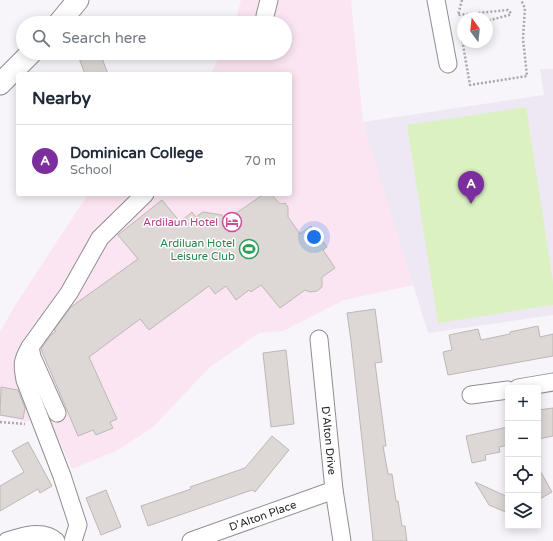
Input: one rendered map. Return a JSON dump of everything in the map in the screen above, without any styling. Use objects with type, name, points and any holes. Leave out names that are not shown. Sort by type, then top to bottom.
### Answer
[{"type":"main road","points":[[65,16],[78,0]]},
{"type":"main road","points":[[0,84],[25,60]]},
{"type":"street","points":[[265,16],[269,0]]},
{"type":"street","points":[[436,0],[448,64]]},
{"type":"street","points":[[73,541],[78,525],[62,476],[25,380],[22,365],[30,347],[69,293],[100,238],[144,196]]},
{"type":"street","name":"D'Alton Drive","points":[[319,339],[334,490],[342,541]]},
{"type":"street","points":[[30,347],[32,357],[57,413]]},
{"type":"street","points":[[536,385],[553,382]]},
{"type":"street","points":[[471,395],[505,390]]},
{"type":"street","name":"D'Alton Place","points":[[191,541],[334,490]]},
{"type":"street","points":[[7,541],[32,534],[51,536],[56,541]]},
{"type":"path","points":[[459,12],[462,0]]},
{"type":"path","points":[[464,48],[470,85],[527,76],[523,39],[524,8],[521,0]]},
{"type":"path","points":[[488,12],[508,10],[511,14],[493,19]]},
{"type":"path","points":[[0,422],[23,425],[41,419]]},
{"type":"shaded area","name":"Ardilaun Hotel","points":[[241,0],[351,0],[363,122],[414,285],[344,300],[283,331],[259,333],[210,367],[153,427],[118,450],[72,469],[47,414],[25,422],[0,416],[0,332],[16,304],[87,196],[292,196],[292,72],[212,72],[218,60],[292,60],[292,16],[237,16]]},
{"type":"shaded area","points":[[540,69],[553,69],[553,315],[428,333],[363,122],[544,95]]},
{"type":"green space","points":[[526,107],[553,282],[553,305],[438,323],[407,125]]},
{"type":"building","points":[[80,60],[103,60],[107,72],[84,72]]},
{"type":"building","points":[[261,196],[273,196],[280,204],[285,203],[288,207],[288,217],[300,234],[311,226],[327,247],[323,250],[335,268],[322,277],[322,287],[317,291],[310,292],[305,290],[280,308],[261,285],[251,292],[249,290],[236,300],[226,286],[215,294],[209,286],[149,330],[140,319],[89,357],[117,419],[110,422],[113,428],[96,435],[93,430],[78,436],[41,349],[51,335],[56,331],[54,330],[71,307],[138,259],[118,235],[162,200],[180,222],[192,212],[196,217],[203,212],[222,215],[226,220]]},
{"type":"building","points":[[375,309],[382,362],[375,363],[386,446],[383,446],[388,474],[392,474],[396,501],[398,501],[402,526],[405,526],[407,541],[373,541],[347,313]]},
{"type":"building","points":[[538,326],[540,337],[553,334],[553,356],[448,375],[443,352],[452,350],[449,335],[478,329],[481,340]]},
{"type":"building","points":[[286,350],[294,424],[271,427],[263,353]]},
{"type":"building","points":[[1,387],[18,390],[25,408],[23,419],[0,415]]},
{"type":"building","points":[[553,408],[553,436],[541,438],[541,410]]},
{"type":"building","points":[[505,428],[505,446],[499,447],[500,452],[485,455],[486,460],[472,463],[466,436]]},
{"type":"building","points":[[272,436],[289,450],[255,492],[252,490],[148,526],[141,506],[245,468]]},
{"type":"building","points":[[28,442],[52,486],[40,493],[38,489],[0,511],[0,486],[24,472],[12,451]]},
{"type":"building","points":[[541,472],[552,492],[541,498]]},
{"type":"building","points":[[475,482],[505,496],[505,512],[489,505]]},
{"type":"building","points":[[106,490],[121,527],[101,535],[86,498]]},
{"type":"place","name":"Dominican College","points":[[471,204]]},
{"type":"place","name":"Ardilaun Hotel","points":[[232,222]]},
{"type":"place","name":"Ardiluan Hotel Leisure Club","points":[[249,249]]}]
